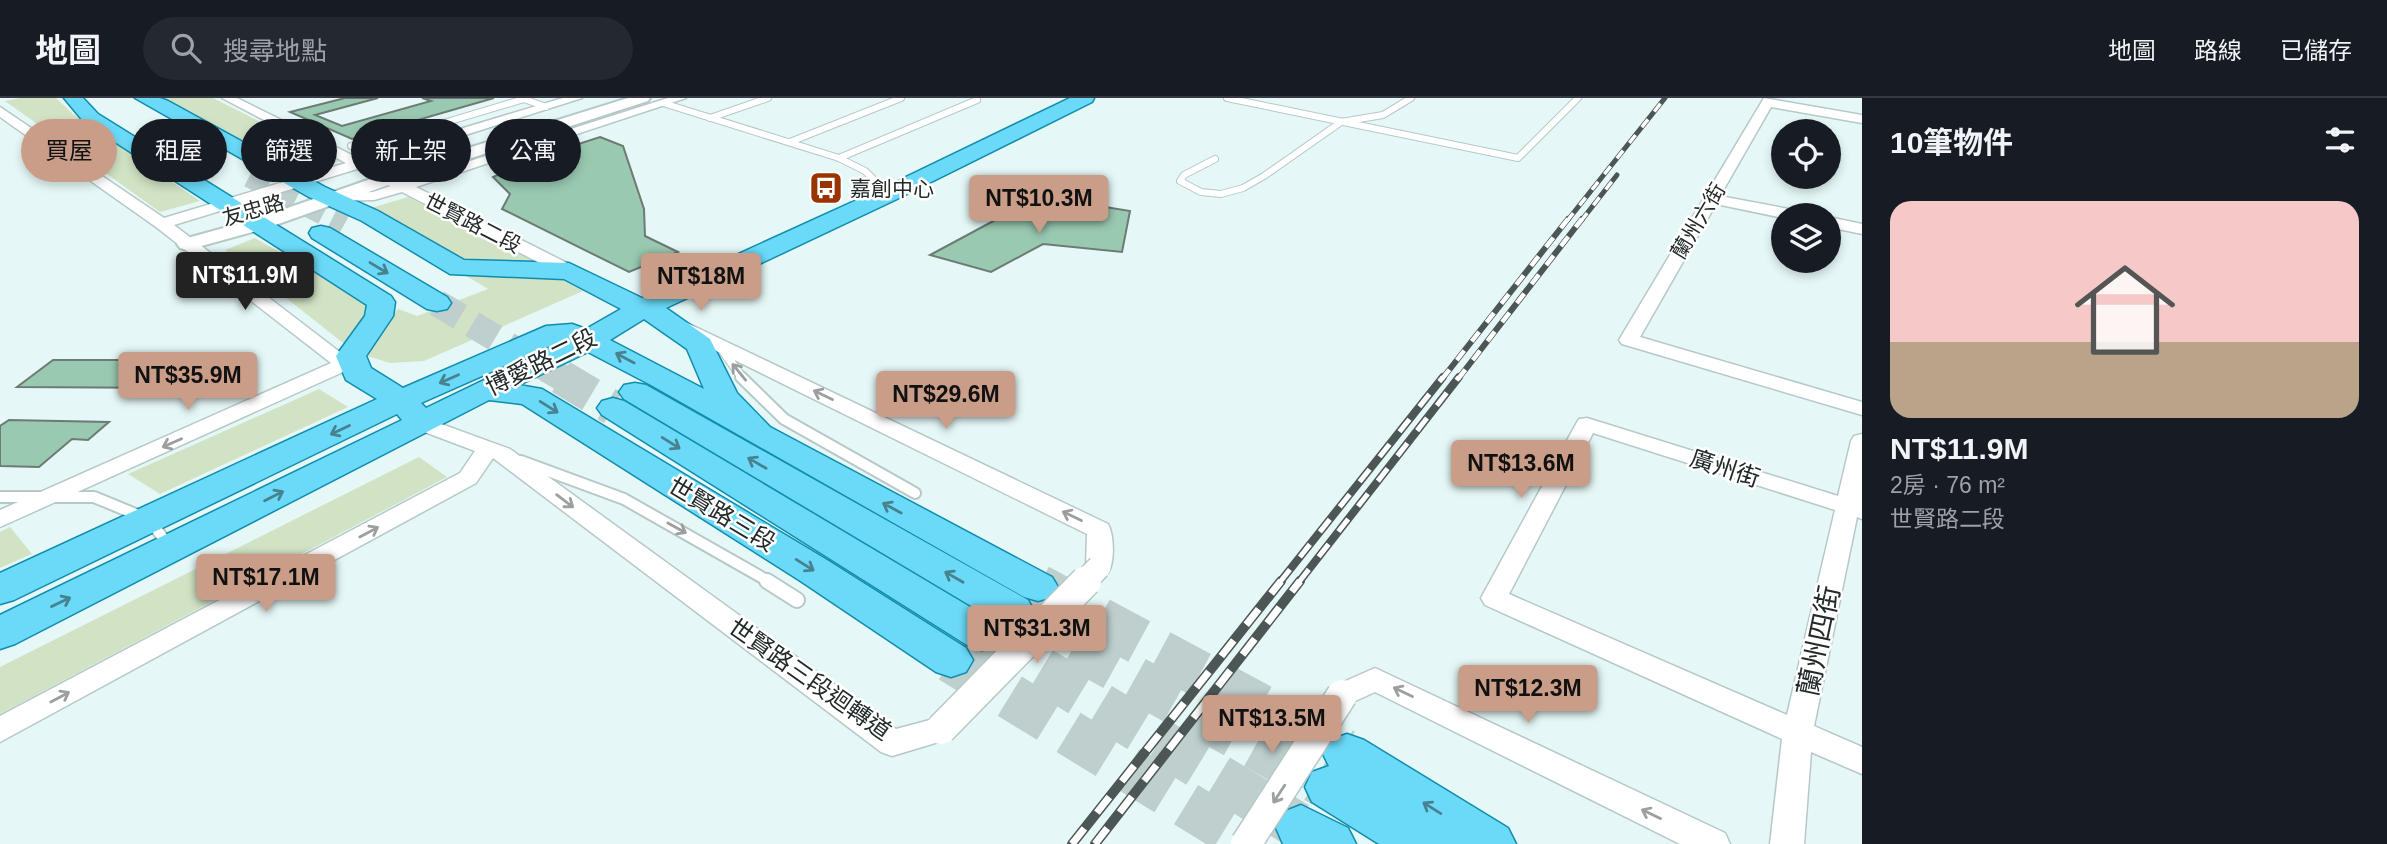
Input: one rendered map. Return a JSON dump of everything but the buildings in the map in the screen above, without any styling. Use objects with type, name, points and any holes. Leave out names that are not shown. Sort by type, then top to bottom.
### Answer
[{"type":"main road","name":"世賢路二段","points":[[73,98],[90,118],[241,201]]},
{"type":"main road","name":"世賢路二段","points":[[89,98],[241,201],[381,302],[379,316],[351,356],[351,368]]},
{"type":"main road","name":"博愛路二段","points":[[0,633],[160,534],[576,335],[643,308],[1058,98]]},
{"type":"main road","name":"博愛路二段","points":[[883,188],[1085,98]]},
{"type":"main road","name":"世賢路二段","points":[[135,101],[241,201]]},
{"type":"main road","name":"世賢路二段","points":[[135,101],[162,105],[317,191],[370,216],[461,281]]},
{"type":"main road","points":[[436,303],[332,229],[461,281],[569,271],[643,308],[700,345],[723,397],[758,434]]},
{"type":"main road","name":"博愛路二段","points":[[412,412],[484,390],[576,335]]},
{"type":"main road","points":[[576,335],[603,347],[637,393],[1026,599],[758,434],[637,393]]},
{"type":"main road","points":[[351,368],[412,412]]},
{"type":"main road","name":"世賢路三段","points":[[484,390],[531,396],[813,569],[951,660]]},
{"type":"main road","name":"世賢路三段","points":[[637,393],[982,634]]},
{"type":"main road","name":"博愛路二段","points":[[0,590],[160,534]]},
{"type":"main road","points":[[1424,844],[1338,771],[1490,844]]},
{"type":"street","name":"世賢路二段","points":[[228,98],[351,160]]},
{"type":"street","name":"友忠路","points":[[471,130],[576,98]]},
{"type":"street","name":"友忠路","points":[[471,150],[616,98]]},
{"type":"street","name":"友忠路","points":[[471,153],[643,98]]},
{"type":"street","name":"友忠路","points":[[471,156],[680,98]]},
{"type":"street","points":[[1769,101],[1862,119]]},
{"type":"street","name":"蘭州六街","points":[[1629,340],[1769,101]]},
{"type":"street","points":[[0,519],[351,368],[173,234],[4,118]]},
{"type":"street","name":"友忠路","points":[[317,191],[351,170]]},
{"type":"street","name":"友忠路","points":[[173,234],[241,201],[370,182]]},
{"type":"street","name":"友忠路","points":[[317,191],[374,196],[386,182]]},
{"type":"street","name":"世賢路二段","points":[[394,182],[569,271]]},
{"type":"street","points":[[1712,199],[1771,211]]},
{"type":"street","name":"友忠路","points":[[173,234],[241,201]]},
{"type":"street","points":[[1841,225],[1862,229]]},
{"type":"street","name":"世賢路三段迴轉道","points":[[496,451],[892,743],[941,729],[1099,568],[1099,530],[643,308]]},
{"type":"street","points":[[1629,340],[1862,409]]},
{"type":"street","name":"世賢路三段","points":[[412,412],[496,451]]},
{"type":"street","name":"廣州街","points":[[1798,733],[1494,598],[1587,424],[1855,509]]},
{"type":"street","name":"蘭州四街","points":[[1787,844],[1798,733],[1855,509],[1862,441]]},
{"type":"street","points":[[0,730],[468,478],[496,451]]},
{"type":"street","points":[[1246,844],[1342,695],[1376,679],[1713,844]]},
{"type":"street","points":[[1798,733],[1862,761]]},
{"type":"lane","points":[[455,119],[525,98],[546,107]]},
{"type":"lane","points":[[710,118],[768,98]]},
{"type":"lane","points":[[790,142],[901,98]]},
{"type":"lane","points":[[1227,98],[1518,158],[1578,98]]},
{"type":"lane","points":[[1268,105],[1280,98]]},
{"type":"lane","points":[[1215,159],[1185,175],[1180,181],[1190,189],[1208,194],[1244,188],[1342,122],[1388,114],[1411,98]]},
{"type":"lane","points":[[839,158],[977,100]]},
{"type":"lane","points":[[663,103],[839,158],[865,171],[883,188]]},
{"type":"lane","points":[[719,344],[737,373],[784,419],[915,493]]},
{"type":"lane","name":"世賢路三段","points":[[496,451],[624,499],[743,565],[797,600]]},
{"type":"lane","points":[[0,497],[94,497],[160,534]]},
{"type":"green space","points":[[20,98],[56,98],[80,119],[30,119],[5,101]]},
{"type":"green space","points":[[159,98],[213,98],[255,119],[241,119],[241,140],[227,133],[227,119],[200,119]]},
{"type":"green space","points":[[117,144],[131,154],[131,182],[172,182],[200,201],[160,212],[117,181]]},
{"type":"green space","points":[[408,197],[545,266],[466,265],[371,208]]},
{"type":"green space","points":[[255,238],[372,305],[347,346],[225,250]]},
{"type":"green space","points":[[463,274],[551,274],[583,291],[424,361],[390,363],[361,354],[398,309],[417,316],[488,289]]},
{"type":"green space","points":[[319,389],[348,407],[160,494],[128,474]]},
{"type":"green space","points":[[419,457],[447,477],[0,714],[0,667]]},
{"type":"green space","points":[[10,527],[32,554],[0,568],[0,532]]},
{"type":"tunnel","points":[[259,182],[336,221]]},
{"type":"tunnel","points":[[333,219],[344,225]]},
{"type":"tunnel","points":[[437,303],[564,379]]},
{"type":"tunnel","points":[[561,377],[613,408]]},
{"type":"tunnel","points":[[1038,587],[1344,752]]},
{"type":"tunnel","points":[[1014,612],[1323,784]]},
{"type":"tunnel","points":[[982,634],[1297,825]]},
{"type":"tunnel","points":[[951,660],[1250,844]]},
{"type":"railway","points":[[1567,221],[1665,98]]},
{"type":"railway","points":[[1581,221],[1617,175]]},
{"type":"railway","points":[[1442,379],[1568,219]]},
{"type":"railway","points":[[1458,379],[1582,219]]},
{"type":"railway","points":[[1280,582],[1443,377]]},
{"type":"railway","points":[[1299,582],[1459,377]]},
{"type":"railway","points":[[1072,844],[1281,581]]},
{"type":"railway","points":[[1095,844],[1300,581]]},
{"type":"place","name":"嘉創中心","points":[[826,188]]}]
